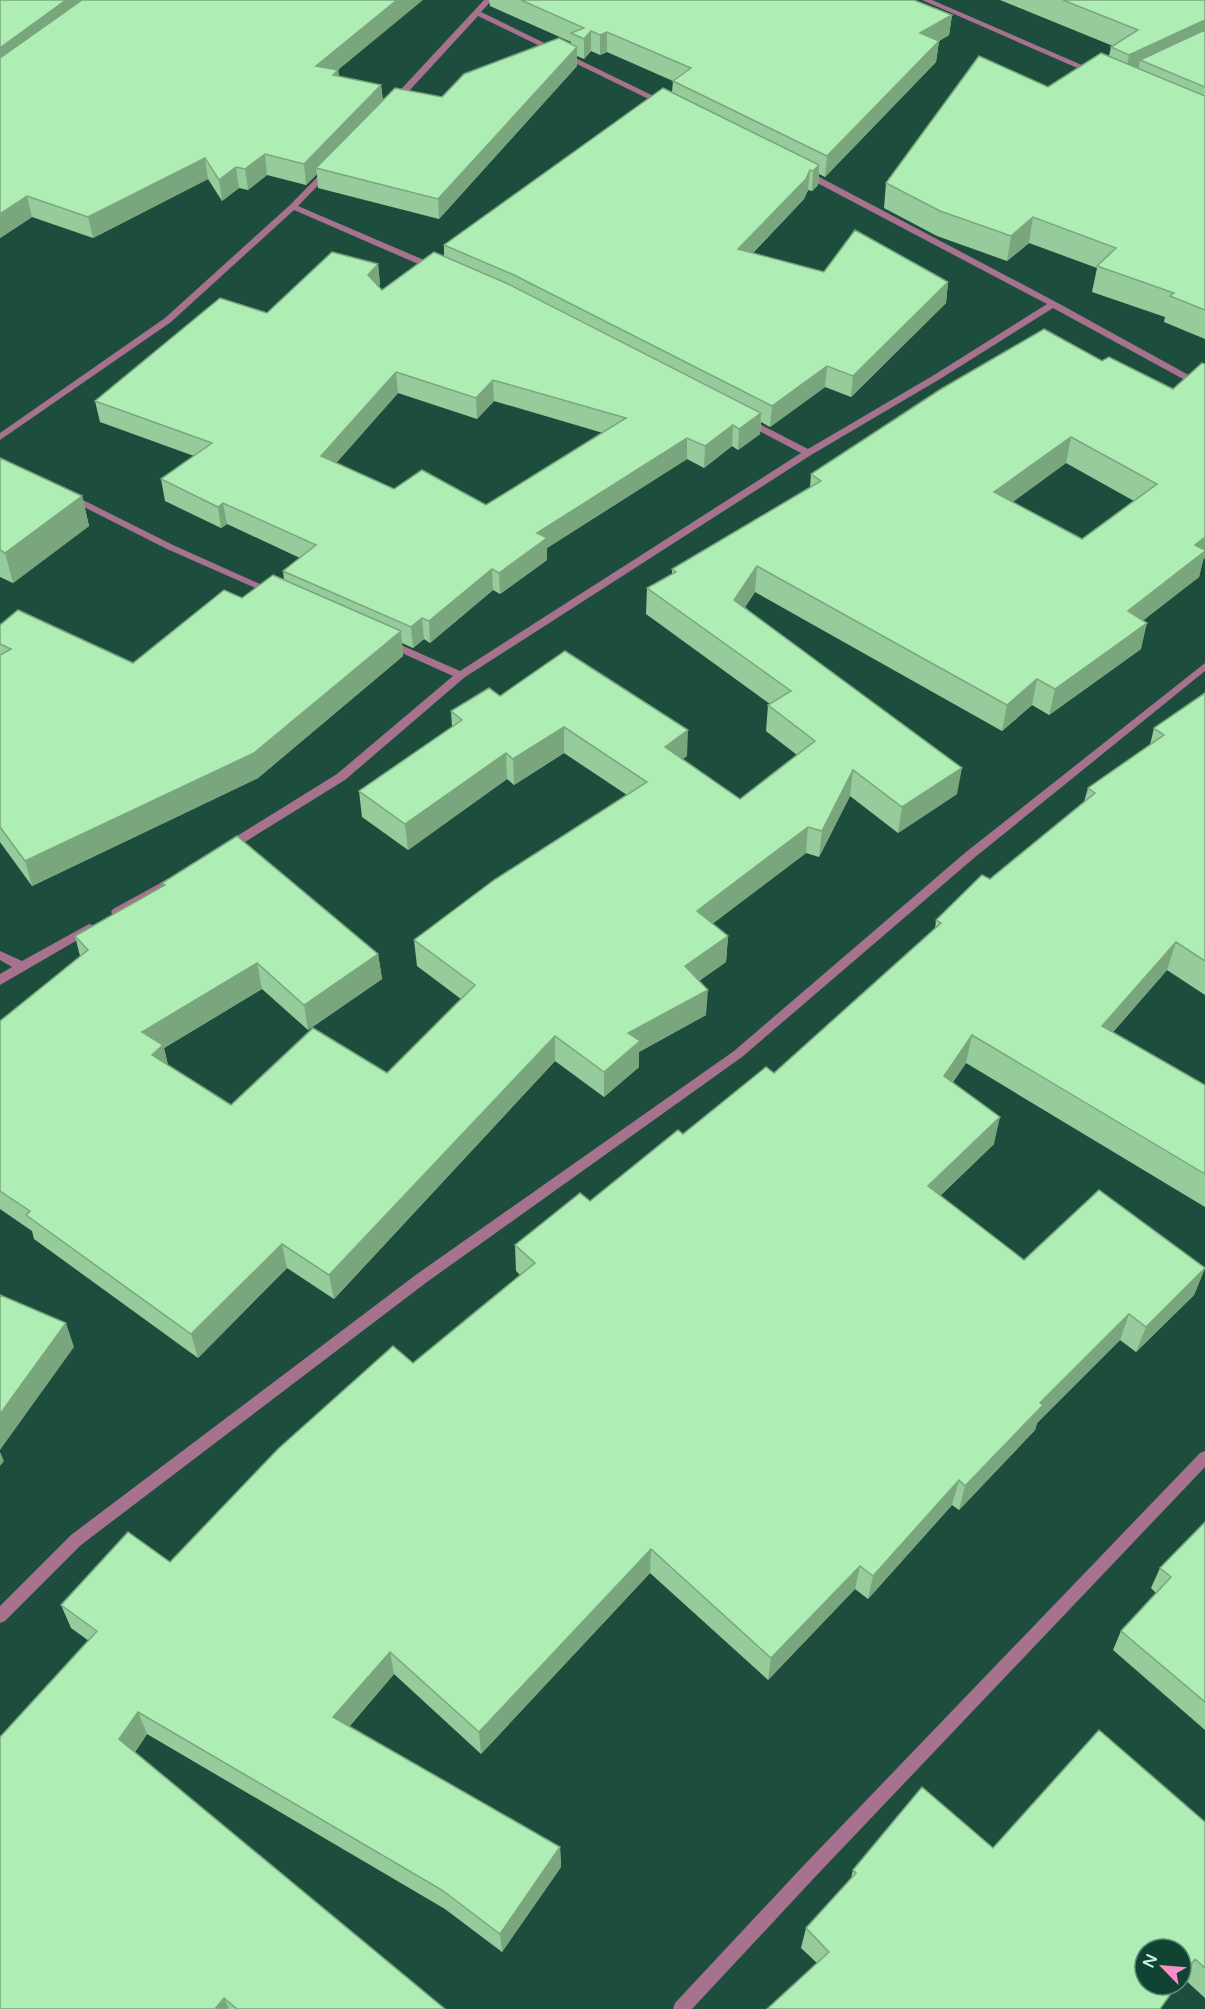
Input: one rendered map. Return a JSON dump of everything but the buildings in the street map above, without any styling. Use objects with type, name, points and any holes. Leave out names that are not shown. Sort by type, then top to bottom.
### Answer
[{"type":"street","points":[[389,108],[488,0]]},
{"type":"street","points":[[926,0],[1102,75]]},
{"type":"street","points":[[478,13],[677,110]]},
{"type":"street","points":[[0,437],[168,320],[292,207],[333,166]]},
{"type":"street","points":[[792,166],[1053,304],[1205,388]]},
{"type":"street","points":[[292,207],[446,272]]},
{"type":"street","points":[[216,855],[341,777],[461,675],[808,453],[937,377],[1053,304]]},
{"type":"street","points":[[734,415],[808,453]]},
{"type":"street","points":[[64,493],[170,547],[288,599]]},
{"type":"street","points":[[375,637],[461,675]]},
{"type":"street","points":[[0,1616],[76,1540],[422,1278],[738,1054],[970,855],[1205,666]]},
{"type":"street","points":[[0,980],[186,872]]},
{"type":"street","points":[[0,954],[22,967]]},
{"type":"street","points":[[681,2009],[754,1929],[1055,1617],[1205,1457]]}]
